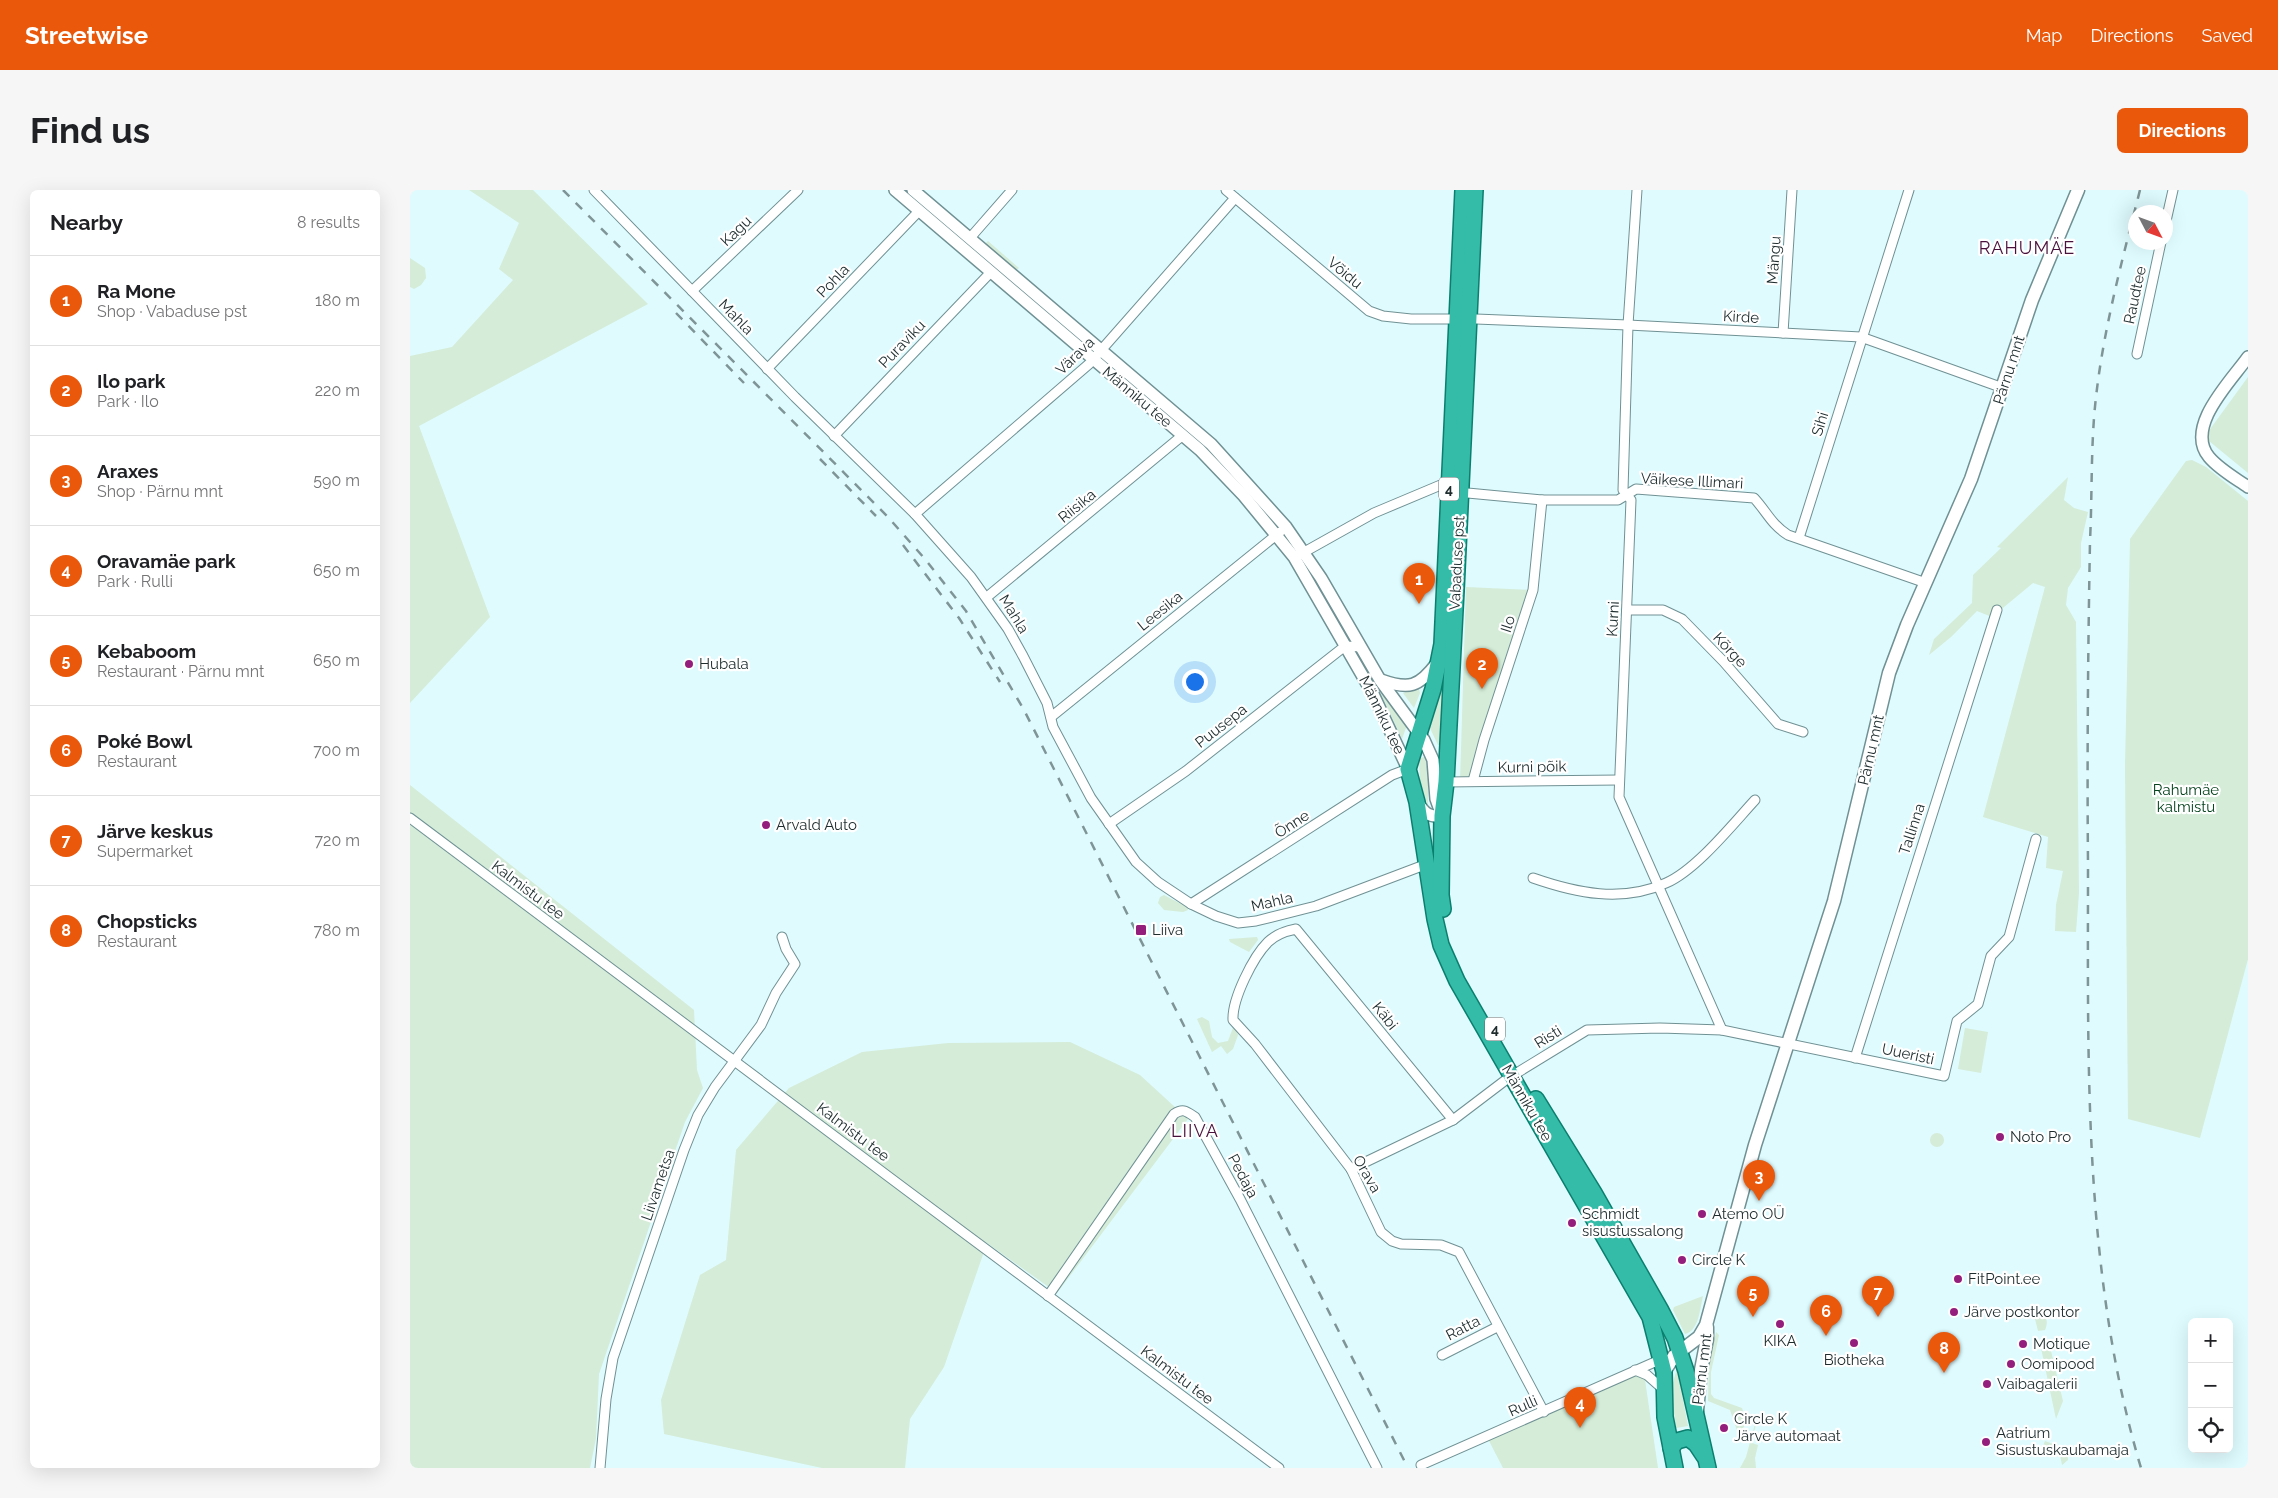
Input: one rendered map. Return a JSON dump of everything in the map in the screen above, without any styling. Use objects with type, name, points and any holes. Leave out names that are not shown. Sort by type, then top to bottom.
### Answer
[{"type":"highway","name":"Vabaduse pst","points":[[1463,190],[1463,319]]},
{"type":"highway","name":"Vabaduse pst","points":[[1408,769],[1440,660],[1463,319],[1475,190]]},
{"type":"highway","name":"Vabaduse pst","points":[[1442,816],[1446,782],[1453,489]]},
{"type":"highway","name":"Männiku tee","points":[[1408,769],[1417,802],[1441,945],[1457,981],[1516,1073],[1660,1309],[1669,1360]]},
{"type":"highway","name":"Männiku tee","points":[[1442,816],[1441,895],[1450,944],[1516,1073],[1646,1308],[1657,1342],[1669,1360]]},
{"type":"highway","name":"4","points":[[1669,1360],[1664,1390],[1665,1417],[1675,1468]]},
{"type":"highway","name":"Pärnu mnt","points":[[1669,1360],[1696,1413],[1706,1462]]},
{"type":"highway","points":[[1671,1448],[1677,1441],[1688,1438],[1696,1444],[1706,1462]]},
{"type":"main road","name":"Pärnu mnt","points":[[1669,1360],[1696,1341],[1706,1325],[1755,1145],[1834,901],[1889,673],[1907,625],[1971,479],[2032,300],[2078,190]]},
{"type":"main road","name":"Pärnu mnt","points":[[1696,1413],[1707,1339],[1706,1325]]},
{"type":"street","name":"Kagu","points":[[692,292],[798,190]]},
{"type":"street","name":"Männiku tee","points":[[894,190],[1183,435],[1220,469],[1276,534],[1299,554],[1380,680],[1419,731],[1433,760],[1436,799],[1442,816]]},
{"type":"street","name":"Männiku tee","points":[[914,190],[1211,444],[1286,527],[1346,646],[1388,723],[1408,769]]},
{"type":"street","points":[[970,238],[1012,190]]},
{"type":"street","name":"Kurni","points":[[1637,190],[1628,325],[1623,490],[1631,500],[1619,797],[1722,1030]]},
{"type":"street","name":"Mängu","points":[[1783,333],[1792,190]]},
{"type":"street","name":"Sihi","points":[[1799,538],[1909,190]]},
{"type":"street","points":[[2170,205],[2173,190]]},
{"type":"street","name":"Mahla","points":[[596,191],[767,369],[915,514],[971,576],[987,597],[1024,656],[1048,703],[1053,727],[1086,791],[1136,862],[1158,882],[1191,904],[1216,916],[1238,923],[1256,921],[1340,898],[1427,864]]},
{"type":"street","name":"Võidu","points":[[1230,192],[1369,311],[1384,316],[1412,319],[1463,319]]},
{"type":"street","name":"Värava","points":[[915,514],[1102,351],[1230,192]]},
{"type":"street","name":"Pohla","points":[[767,369],[919,211]]},
{"type":"street","name":"Raudtee","points":[[2137,354],[2158,250]]},
{"type":"street","name":"Puraviku","points":[[834,436],[991,272]]},
{"type":"street","name":"Kirde","points":[[1463,319],[1861,337],[2003,388]]},
{"type":"street","points":[[2248,358],[2212,406],[2203,422],[2202,438],[2202,444],[2209,456],[2248,487]]},
{"type":"street","name":"Riisika","points":[[987,597],[1183,435]]},
{"type":"street","points":[[1299,554],[1374,513],[1443,484],[1453,489]]},
{"type":"street","name":"Väikese Illimari","points":[[1453,489],[1542,500],[1618,500],[1636,489],[1754,498],[1763,508],[1774,526],[1788,535],[1799,538]]},
{"type":"street","name":"Ilo","points":[[1473,781],[1484,740],[1533,590],[1542,500]]},
{"type":"street","name":"Leesika","points":[[1051,717],[1286,527]]},
{"type":"street","points":[[1799,538],[1926,583]]},
{"type":"street","name":"Kõrge","points":[[1627,610],[1664,610],[1682,619],[1723,661],[1778,724],[1803,732]]},
{"type":"street","name":"Tallinna","points":[[1855,1058],[1997,610]]},
{"type":"street","points":[[1346,646],[1360,647]]},
{"type":"street","name":"Puusepa","points":[[1109,824],[1186,771],[1346,646]]},
{"type":"street","points":[[1380,680],[1397,686],[1412,685],[1425,678],[1440,660]]},
{"type":"street","name":"Õnne","points":[[1191,904],[1392,775],[1408,769]]},
{"type":"street","name":"Kurni põik","points":[[1446,782],[1619,780]]},
{"type":"street","points":[[1533,878],[1562,888],[1604,896],[1640,892],[1667,883],[1692,865],[1755,800]]},
{"type":"street","points":[[1417,802],[1425,813],[1431,817],[1442,816]]},
{"type":"street","name":"Kalmistu tee","points":[[410,818],[610,970],[734,1060],[1279,1468]]},
{"type":"street","name":"Uueristi","points":[[1787,1043],[1944,1076],[1957,1021],[1978,1004],[1991,956],[2009,938],[2036,839]]},
{"type":"street","name":"Käbi","points":[[1296,929],[1453,1120]]},
{"type":"street","name":"Orava","points":[[1296,929],[1280,934],[1269,941],[1260,952],[1236,998],[1233,1020],[1255,1044],[1351,1169],[1381,1232],[1392,1241],[1401,1244],[1441,1245],[1459,1252],[1497,1327],[1544,1412]]},
{"type":"street","name":"Liivametsa","points":[[600,1468],[606,1399],[614,1358],[687,1142],[698,1115],[734,1060],[761,1025],[776,993],[795,964],[786,949],[782,937]]},
{"type":"street","name":"Risti","points":[[1351,1169],[1453,1120],[1516,1073],[1587,1030],[1660,1028],[1722,1030],[1787,1043]]},
{"type":"street","name":"Pedaja","points":[[1048,1296],[1174,1114],[1180,1110],[1185,1110],[1194,1117],[1240,1199],[1377,1468]]},
{"type":"street","name":"Ratta","points":[[1442,1355],[1497,1327]]},
{"type":"street","name":"Rulli","points":[[1421,1465],[1635,1370],[1669,1360]]},
{"type":"street","points":[[1635,1370],[1647,1375],[1664,1390]]},
{"type":"green space","points":[[469,190],[533,190],[648,304],[419,426],[490,617],[410,703],[410,356],[452,347],[513,280],[499,269],[519,223]]},
{"type":"green space","points":[[988,241],[1019,268],[1016,270],[985,244]]},
{"type":"green space","points":[[410,258],[425,268],[426,278],[421,285],[414,289],[410,287]]},
{"type":"green space","points":[[2248,377],[2248,473],[2209,441],[2208,432]]},
{"type":"green space","name":"Rahumäe kalmistu","points":[[2192,460],[2206,467],[2248,501],[2248,959],[2200,1138],[2128,1119],[2125,766],[2130,539],[2186,461]]},
{"type":"green space","points":[[2068,477],[2064,500],[2074,508],[2088,512],[2081,543],[2081,567],[2068,588],[2066,605],[2076,622],[2079,893],[2076,932],[2055,931],[2056,905],[2063,871],[2046,868],[2048,837],[1983,817],[2045,587],[2033,583],[1992,617],[1977,611],[1951,637],[1929,655],[1934,639],[1972,603],[1973,575],[2001,548],[1997,547]]},
{"type":"green space","points":[[1466,587],[1533,590],[1473,781],[1460,783]]},
{"type":"green space","points":[[1445,667],[1441,745],[1438,745],[1429,726]]},
{"type":"green space","points":[[1419,689],[1420,693],[1414,708],[1403,693]]},
{"type":"green space","points":[[1380,692],[1407,725],[1402,739]]},
{"type":"green space","points":[[1425,757],[1428,772],[1428,807],[1420,781],[1419,758]]},
{"type":"green space","points":[[410,785],[694,1010],[697,1070],[703,1088],[685,1122],[599,1374],[596,1438],[590,1468],[410,1468]]},
{"type":"green space","points":[[1164,895],[1187,907],[1188,910],[1183,912],[1164,910],[1158,903],[1160,897]]},
{"type":"green space","points":[[1257,937],[1258,940],[1249,952],[1230,942],[1229,939]]},
{"type":"green space","points":[[1202,1017],[1209,1021],[1212,1037],[1218,1043],[1228,1041],[1234,1025],[1238,1035],[1233,1049],[1227,1054],[1221,1046],[1212,1052],[1197,1019]]},
{"type":"green space","points":[[1965,1028],[1988,1032],[1981,1073],[1958,1069]]},
{"type":"green space","points":[[1070,1042],[1140,1075],[1188,1119],[1057,1293],[987,1243],[944,1367],[910,1419],[905,1468],[822,1468],[664,1434],[661,1400],[700,1275],[726,1260],[736,1150],[789,1088],[862,1052],[948,1043]]},
{"type":"green space","points":[[1934,1133],[1940,1133],[1944,1140],[1940,1147],[1934,1147],[1930,1143],[1930,1137]]},
{"type":"green space","points":[[1703,1296],[1696,1324],[1690,1332],[1685,1334],[1673,1310],[1674,1307]]},
{"type":"green space","points":[[2033,1311],[2045,1317],[2047,1322],[2045,1330],[2038,1331]]},
{"type":"green space","points":[[1716,1332],[1719,1335],[1711,1372],[1711,1394],[1714,1398],[1742,1408],[1746,1420],[1740,1439],[1730,1410],[1708,1401],[1709,1365]]},
{"type":"green space","points":[[2041,1348],[2050,1349],[2051,1351],[2063,1401],[2056,1419]]},
{"type":"green space","points":[[1677,1368],[1688,1426],[1676,1428],[1671,1390]]},
{"type":"green space","points":[[1638,1375],[1645,1380],[1658,1468],[1503,1468],[1487,1437]]},
{"type":"green space","points":[[1756,1424],[1752,1443],[1758,1445],[1755,1458],[1756,1468],[1740,1468],[1746,1457]]},
{"type":"green space","points":[[2045,1441],[2066,1449],[2068,1460],[2062,1465],[2059,1450],[2043,1446]]},
{"type":"railway","points":[[563,190],[887,516],[925,559],[966,611],[1024,710],[1408,1468]]},
{"type":"railway","points":[[2140,190],[2106,332],[2097,389],[2092,449],[2088,662],[2088,1016],[2089,1092],[2099,1244],[2108,1320],[2122,1394],[2141,1468]]},
{"type":"railway","points":[[676,313],[744,383]]},
{"type":"railway","points":[[820,459],[876,516]]},
{"type":"railway","points":[[903,545],[959,618],[1000,682]]},
{"type":"place","name":"Ra Mone","points":[[1419,604]]},
{"type":"place","name":"Hubala","points":[[689,664]]},
{"type":"place","name":"Ilo park","points":[[1482,689]]},
{"type":"place","name":"Arvald Auto","points":[[766,825]]},
{"type":"place","name":"Liiva","points":[[1141,930]]},
{"type":"place","name":"Noto Pro","points":[[2000,1137]]},
{"type":"place","name":"Araxes","points":[[1759,1201]]},
{"type":"place","name":"Atemo OÜ","points":[[1702,1214]]},
{"type":"place","name":"Schmidt sisustussalong","points":[[1572,1223]]},
{"type":"place","name":"Circle K","points":[[1682,1260]]},
{"type":"place","name":"FitPoint.ee","points":[[1958,1279]]},
{"type":"place","name":"Järve postkontor","points":[[1954,1312]]},
{"type":"place","name":"Kebaboom","points":[[1753,1317]]},
{"type":"place","name":"Järve keskus","points":[[1878,1317]]},
{"type":"place","name":"KIKA","points":[[1780,1324]]},
{"type":"place","name":"Poké Bowl","points":[[1826,1336]]},
{"type":"place","name":"Biotheka","points":[[1854,1343]]},
{"type":"place","name":"Motique","points":[[2023,1344]]},
{"type":"place","name":"Oomipood","points":[[2011,1364]]},
{"type":"place","name":"Chopsticks","points":[[1944,1373]]},
{"type":"place","name":"Vaibagalerii","points":[[1987,1384]]},
{"type":"place","name":"Oravamäe park","points":[[1580,1428]]},
{"type":"place","name":"Circle K Järve automaat","points":[[1724,1428]]},
{"type":"place","name":"Aatrium Sisustuskaubamaja","points":[[1986,1442]]},
{"type":"district","name":"RAHUMÄE","points":[[2027,247]]},
{"type":"district","name":"LIIVA","points":[[1195,1130]]}]
